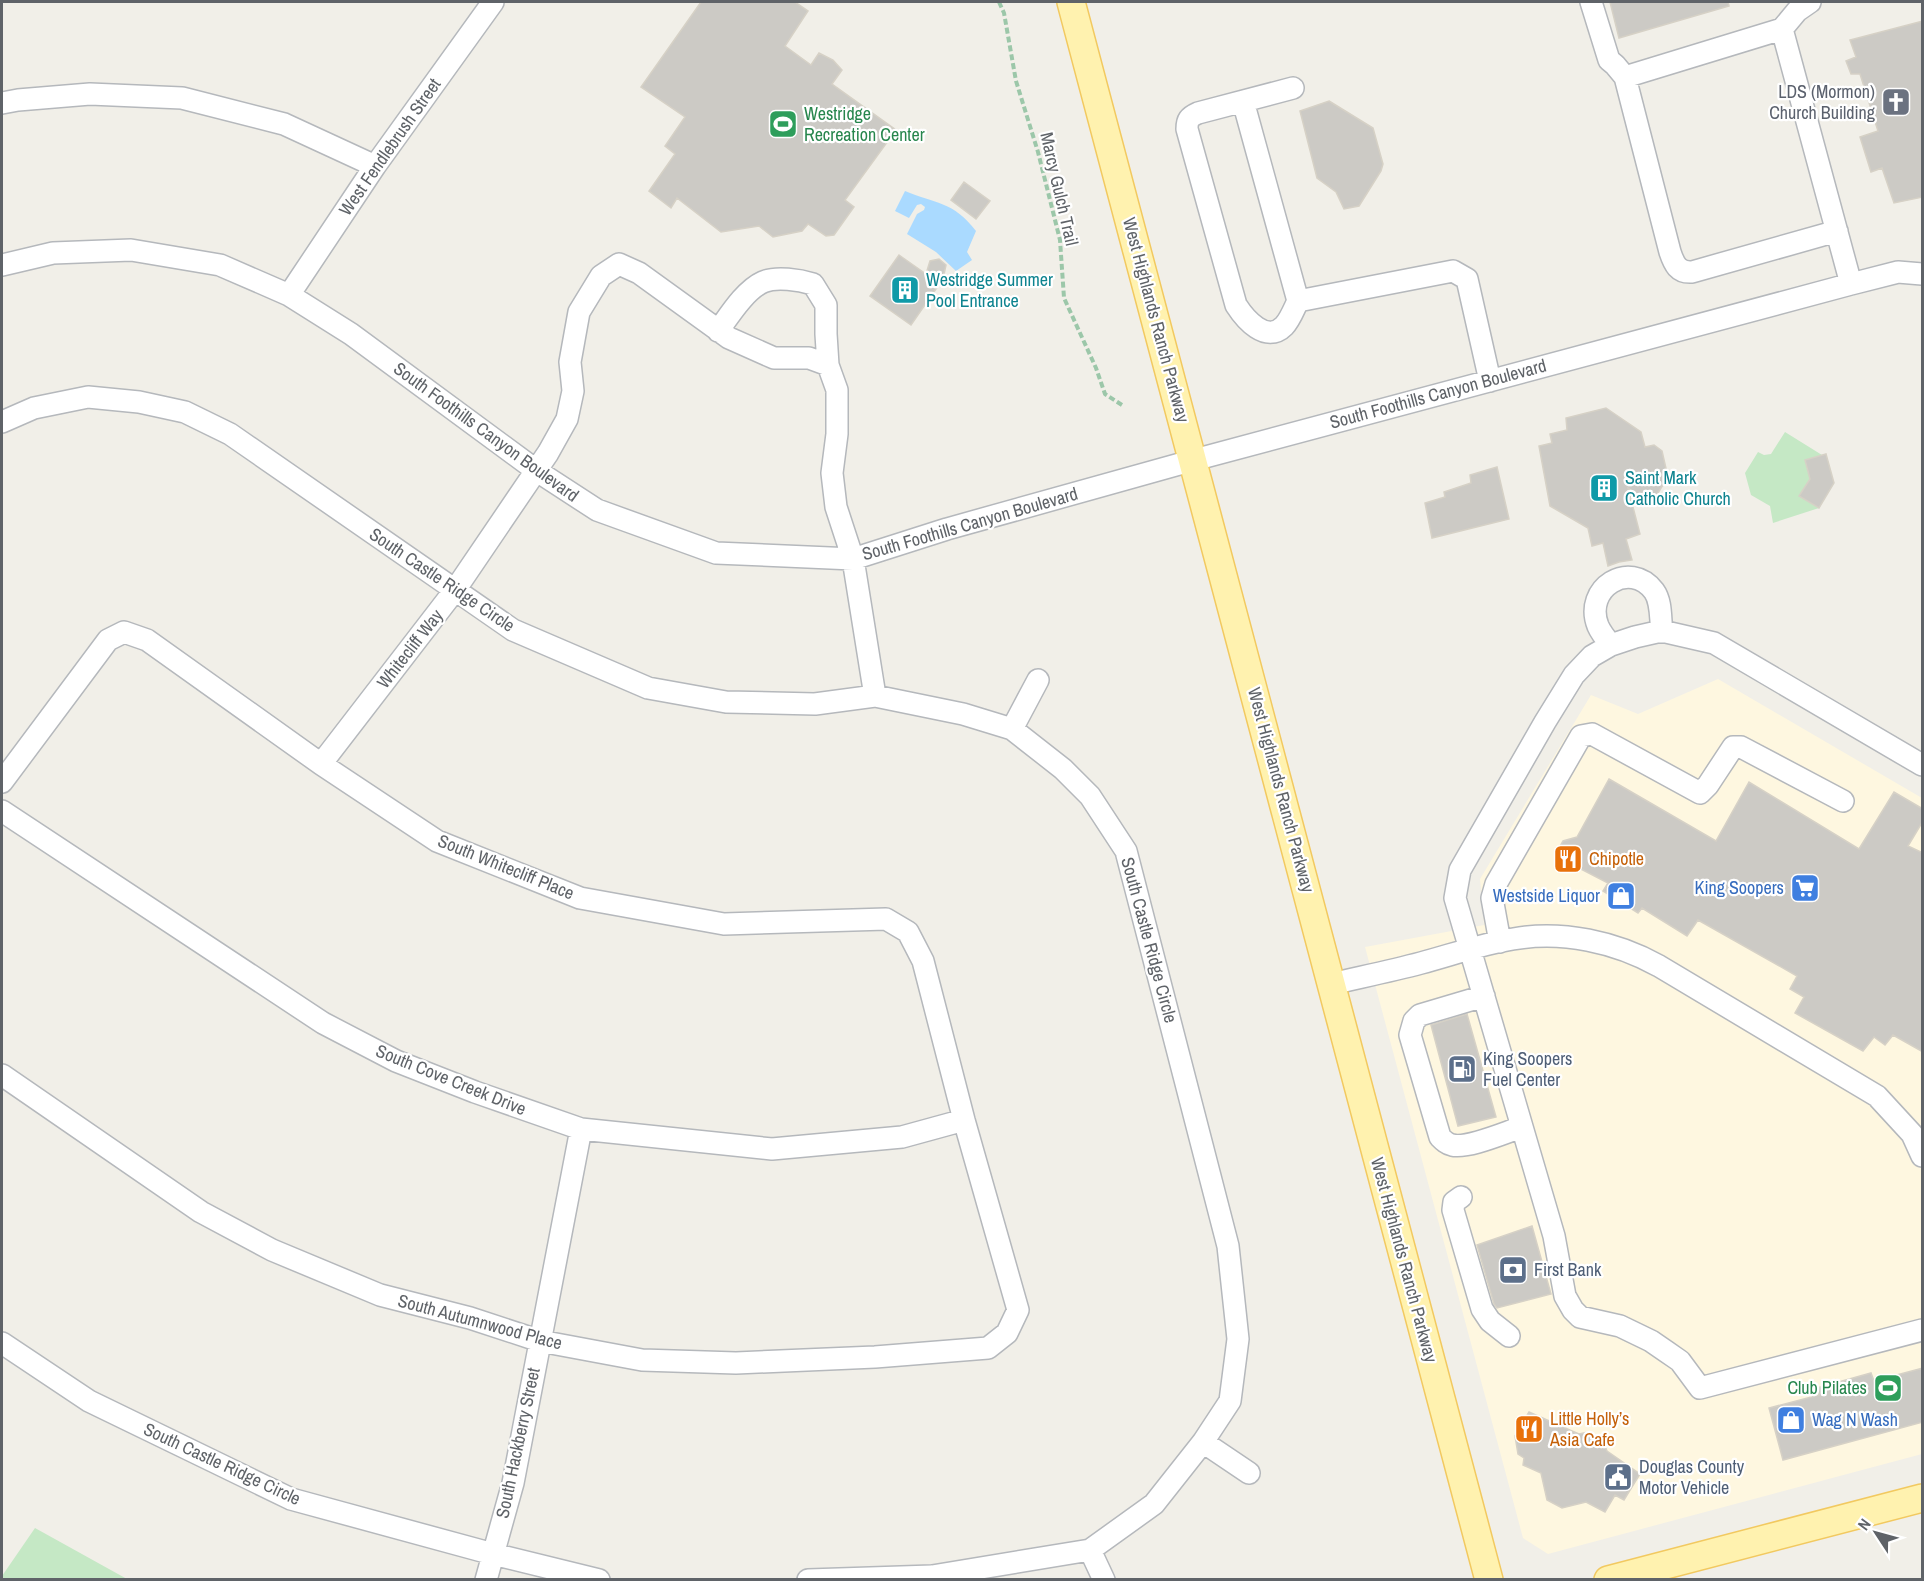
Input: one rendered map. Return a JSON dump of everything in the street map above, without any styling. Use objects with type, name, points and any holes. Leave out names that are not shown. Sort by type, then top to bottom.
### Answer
[{"type":"main road","name":"West Highlands Ranch Parkway","points":[[1071,2],[1489,1580]]},
{"type":"main road","points":[[1608,1580],[1923,1498]]},
{"type":"street","name":"West Fendlebrush Street","points":[[289,295],[375,166],[493,2]]},
{"type":"street","points":[[1592,2],[1609,60],[1625,77],[1670,252],[1678,269],[1692,272],[1837,231]]},
{"type":"street","points":[[1625,77],[1782,29],[1797,11],[1810,2]]},
{"type":"street","points":[[1782,29],[1851,284]]},
{"type":"street","points":[[1243,101],[1298,302],[1285,326],[1276,332],[1263,331],[1255,327],[1236,305],[1187,129],[1187,122],[1191,116],[1243,101],[1293,88]]},
{"type":"street","points":[[2,103],[90,94],[182,98],[284,124],[375,166]]},
{"type":"street","name":"South Foothills Canyon Boulevard","points":[[2,265],[53,253],[131,250],[220,265],[289,295],[351,334],[537,471],[597,510],[716,553],[853,559],[947,529],[1194,460],[1851,284],[1898,272],[1923,274]]},
{"type":"street","name":"Whitecliff Way","points":[[321,764],[455,590],[537,471],[567,419],[573,391],[570,362],[579,312],[600,276],[619,264],[639,273],[718,331]]},
{"type":"street","points":[[1298,302],[1454,271],[1462,274],[1467,279],[1490,381]]},
{"type":"street","points":[[828,365],[809,358],[774,358],[718,331],[742,300],[763,282],[796,279],[813,284],[826,305],[828,365],[837,390],[837,434],[832,473],[836,507],[853,559],[875,696]]},
{"type":"street","name":"South Castle Ridge Circle","points":[[2,422],[33,408],[88,397],[139,402],[184,412],[230,434],[513,630],[648,688],[726,702],[814,704],[875,696],[963,714],[1012,729],[1063,769],[1090,796],[1126,851],[1228,1246],[1238,1339],[1230,1401],[1203,1442],[1154,1504],[1090,1550],[932,1576],[808,1580]]},
{"type":"street","points":[[1611,645],[1598,625],[1596,600],[1607,584],[1623,578],[1638,580],[1654,591],[1662,632]]},
{"type":"street","name":"South Whitecliff Place","points":[[2,782],[108,640],[124,632],[147,640],[321,764],[437,841],[580,897],[724,924],[886,919],[908,933],[923,962],[964,1120]]},
{"type":"street","points":[[1923,765],[1714,643],[1704,639],[1662,632],[1635,637],[1611,645],[1592,656],[1574,675],[1460,870],[1455,898],[1554,1236],[1565,1296],[1580,1317],[1620,1326],[1651,1341],[1680,1362],[1700,1388],[1923,1330]]},
{"type":"street","points":[[1012,729],[1038,680]]},
{"type":"street","points":[[1500,942],[1492,898],[1496,885],[1581,736],[1592,734],[1700,793],[1708,785],[1733,747],[1741,747],[1843,801]]},
{"type":"street","name":"South Cove Creek Drive","points":[[2,811],[322,1023],[396,1061],[475,1092],[581,1129],[772,1149],[902,1137],[964,1120]]},
{"type":"street","points":[[1332,984],[1500,942],[1536,936],[1562,936],[1607,945],[1640,955],[1877,1096],[1912,1134],[1923,1156]]},
{"type":"street","points":[[1484,996],[1420,1015],[1414,1021],[1410,1035],[1440,1137],[1444,1142],[1454,1146],[1468,1144],[1522,1127]]},
{"type":"street","name":"South Autumnwood Place","points":[[2,1075],[201,1212],[272,1250],[380,1294],[470,1318],[540,1341],[642,1360],[736,1363],[875,1357],[988,1348],[1007,1333],[1018,1310],[964,1120]]},
{"type":"street","name":"South Hackberry Street","points":[[486,1580],[513,1483],[581,1129]]},
{"type":"street","points":[[1461,1197],[1454,1202],[1453,1210],[1482,1309],[1490,1321],[1509,1336]]},
{"type":"street","name":"South Castle Ridge Circle","points":[[2,1343],[89,1401],[291,1499],[493,1554],[599,1580]]},
{"type":"street","points":[[1203,1442],[1249,1473]]},
{"type":"street","points":[[1090,1550],[1104,1580]]},
{"type":"path","name":"Marcy Gulch Trail","points":[[999,2],[1004,13],[1016,81],[1038,152],[1060,240],[1064,298],[1096,368],[1105,394],[1122,405]]},
{"type":"shaded area","points":[[1718,679],[1922,798],[1922,1454],[1548,1554],[1523,1538],[1365,947],[1484,925],[1480,879],[1591,695],[1638,714]]},
{"type":"green space","points":[[1785,432],[1822,455],[1805,460],[1810,479],[1800,496],[1819,508],[1773,523],[1770,506],[1751,495],[1745,473],[1758,452],[1764,455],[1771,454]]},
{"type":"green space","points":[[35,1528],[127,1579],[2,1579]]},
{"type":"water","points":[[905,191],[944,205],[968,221],[976,231],[967,252],[972,260],[956,271],[936,252],[907,234],[917,214],[925,207],[921,204],[917,205],[909,218],[895,211]]},
{"type":"building","name":"Westridge Recreation Center","points":[[701,2],[795,2],[808,11],[785,46],[811,65],[819,53],[833,60],[842,70],[832,84],[896,130],[845,200],[854,207],[834,235],[826,236],[808,224],[802,231],[773,237],[759,226],[721,232],[677,198],[671,208],[649,191],[675,154],[665,146],[685,117],[641,87]]},
{"type":"building","points":[[1610,2],[1728,2],[1729,6],[1619,38]]},
{"type":"building","name":"LDS (Mormon) Church Building","points":[[1923,21],[1923,197],[1894,203],[1882,168],[1871,172],[1860,137],[1878,131],[1860,74],[1851,74],[1846,61],[1856,57],[1850,40]]},
{"type":"building","points":[[1329,101],[1373,128],[1383,164],[1359,206],[1344,209],[1336,192],[1317,178],[1300,111]]},
{"type":"building","points":[[964,182],[990,201],[976,219],[951,200]]},
{"type":"building","name":"Westridge Summer Pool Entrance","points":[[899,255],[926,274],[930,261],[939,259],[946,265],[943,279],[911,325],[870,296]]},
{"type":"building","name":"Saint Mark Catholic Church","points":[[1606,408],[1641,432],[1645,447],[1654,445],[1662,451],[1668,477],[1651,504],[1628,488],[1640,534],[1626,539],[1632,560],[1608,566],[1603,543],[1592,546],[1588,528],[1550,506],[1539,446],[1552,443],[1550,434],[1567,430],[1566,418]]},
{"type":"building","points":[[1826,454],[1834,483],[1819,508],[1799,496],[1810,479],[1805,460]]},
{"type":"building","points":[[1497,467],[1509,519],[1432,538],[1425,503],[1445,497],[1444,492],[1471,483],[1470,475]]},
{"type":"building","name":"King Soopers","points":[[1609,779],[1716,841],[1749,782],[1859,849],[1894,792],[1923,809],[1923,821],[1908,846],[1923,853],[1923,1052],[1893,1035],[1885,1045],[1874,1037],[1863,1051],[1795,1013],[1804,997],[1790,989],[1797,976],[1698,920],[1687,936],[1642,908],[1638,913],[1603,891],[1608,883],[1581,869],[1567,871],[1558,863],[1557,852],[1563,841],[1577,837]]},
{"type":"building","name":"King Soopers Fuel Center","points":[[1467,1014],[1496,1117],[1458,1126],[1431,1025]]},
{"type":"building","name":"First Bank","points":[[1532,1226],[1551,1294],[1497,1308],[1477,1245]]},
{"type":"building","points":[[1923,1368],[1923,1422],[1783,1460],[1769,1408],[1819,1395],[1817,1388],[1871,1373],[1874,1381]]},
{"type":"building","points":[[1529,1412],[1579,1434],[1588,1432],[1603,1441],[1607,1451],[1640,1474],[1624,1500],[1615,1495],[1605,1512],[1586,1502],[1562,1508],[1547,1500],[1541,1473],[1523,1465],[1524,1458],[1518,1454],[1515,1436]]},
{"type":"place","name":"LDS (Mormon) Church Building","points":[[1896,102]]},
{"type":"place","name":"Westridge Recreation Center","points":[[783,124]]},
{"type":"place","name":"Westridge Summer Pool Entrance","points":[[905,290]]},
{"type":"place","name":"Saint Mark Catholic Church","points":[[1604,488]]},
{"type":"place","name":"Chipotle","points":[[1568,859]]},
{"type":"place","name":"King Soopers","points":[[1805,888]]},
{"type":"place","name":"Westside Liquor","points":[[1621,896]]},
{"type":"place","name":"King Soopers Fuel Center","points":[[1462,1069]]},
{"type":"place","name":"First Bank","points":[[1513,1270]]},
{"type":"place","name":"Club Pilates","points":[[1888,1388]]},
{"type":"place","name":"Wag N Wash","points":[[1791,1420]]},
{"type":"place","name":"Little Holly’s Asia Cafe","points":[[1529,1429]]},
{"type":"place","name":"Douglas County Motor Vehicle","points":[[1618,1477]]}]
